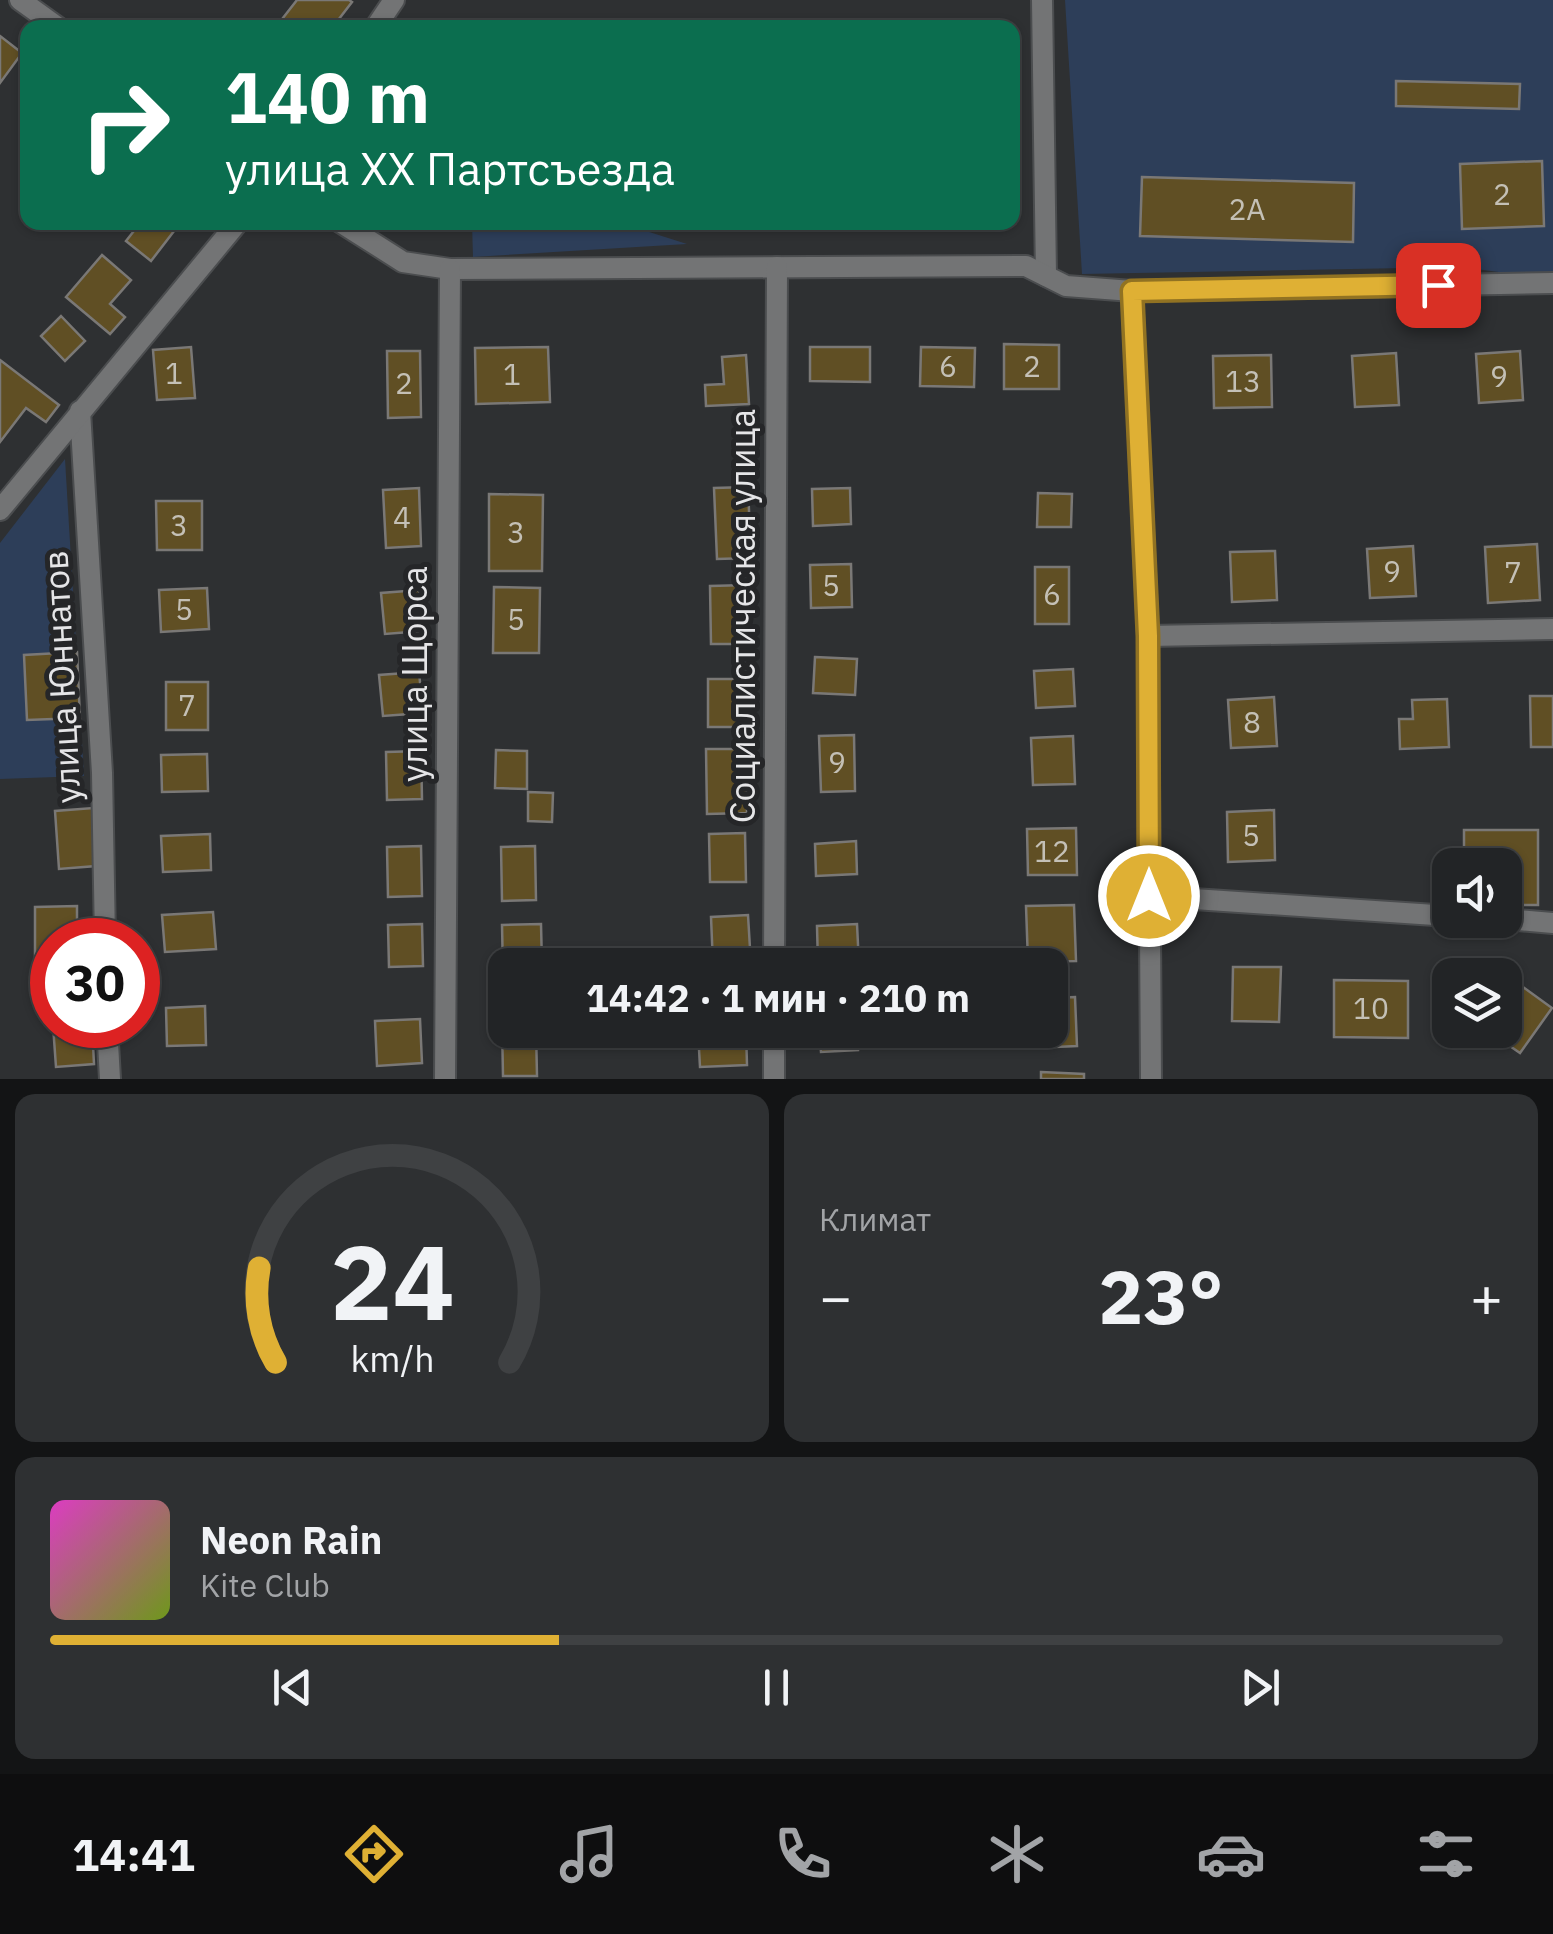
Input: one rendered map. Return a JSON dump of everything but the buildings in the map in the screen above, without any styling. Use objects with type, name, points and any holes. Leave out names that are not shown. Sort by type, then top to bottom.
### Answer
[{"type":"street","points":[[20,0],[48,20]]},
{"type":"street","points":[[1042,0],[1046,276]]},
{"type":"street","points":[[0,510],[231,230]]},
{"type":"street","points":[[353,230],[404,262],[450,269],[1026,266],[1066,286],[1132,291],[1553,283]]},
{"type":"street","name":"Социалистическая улица","points":[[774,948],[777,267]]},
{"type":"street","name":"улица Щорса","points":[[445,1079],[450,269]]},
{"type":"street","points":[[1132,291],[1148,636],[1151,1079]]},
{"type":"street","name":"улица Юннатов","points":[[80,411],[102,773],[105,918]]},
{"type":"street","points":[[1148,636],[1553,629]]},
{"type":"street","points":[[1149,896],[1432,915]]},
{"type":"street","points":[[1522,920],[1553,922]]},
{"type":"street","points":[[108,1048],[110,1079]]},
{"type":"street","points":[[774,1048],[774,1079]]},
{"type":"shaded area","points":[[1065,0],[1553,0],[1553,276],[1460,267],[1082,274]]},
{"type":"shaded area","points":[[472,230],[643,230],[687,244],[473,257]]},
{"type":"shaded area","points":[[65,459],[84,776],[0,779],[0,543]]},
{"type":"route","points":[[1149,896],[1148,636],[1132,291],[1438,285]]}]
